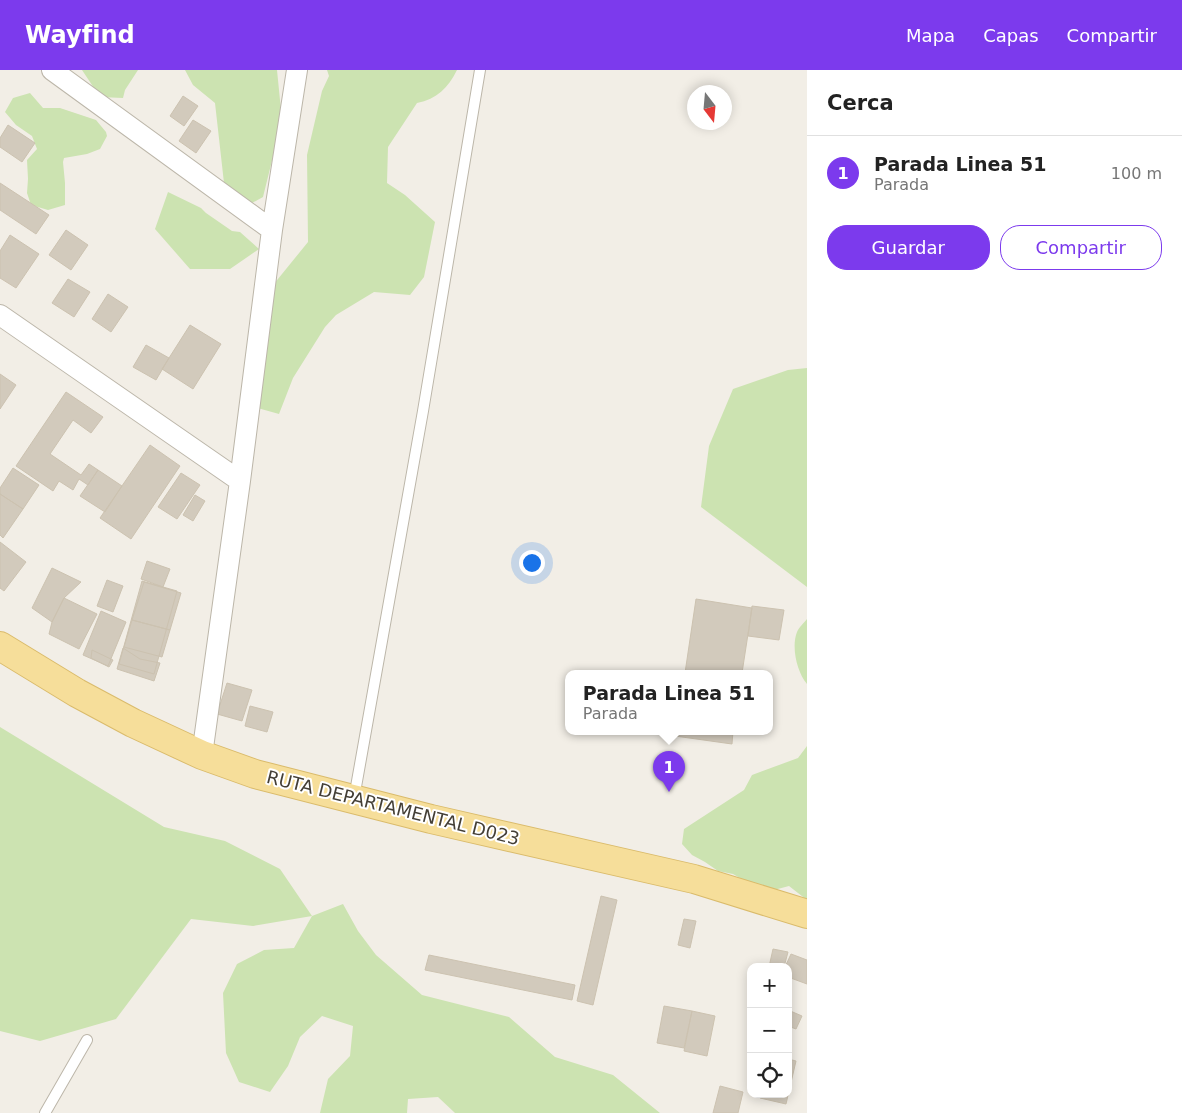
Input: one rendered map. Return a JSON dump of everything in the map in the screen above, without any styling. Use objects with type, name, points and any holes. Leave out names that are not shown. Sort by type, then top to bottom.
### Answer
[{"type":"main road","name":"RUTA DEPARTAMENTAL D023","points":[[0,646],[77,693],[125,719],[202,755],[255,774],[431,819],[694,878],[807,914]]},
{"type":"street","points":[[52,70],[272,230]]},
{"type":"street","points":[[202,755],[272,230],[297,70]]},
{"type":"street","points":[[0,315],[240,481]]},
{"type":"lane","points":[[354,799],[423,410],[480,70]]},
{"type":"lane","points":[[45,1113],[87,1040]]},
{"type":"green space","points":[[82,70],[138,70],[125,90],[123,98],[100,97]]},
{"type":"green space","points":[[185,70],[277,70],[282,120],[263,197],[241,209],[224,183],[215,103],[193,85]]},
{"type":"green space","points":[[327,70],[457,70],[441,92],[430,99],[417,103],[388,147],[387,183],[405,195],[435,222],[424,277],[410,295],[374,292],[336,315],[325,327],[293,378],[279,414],[250,406],[269,290],[308,242],[307,155],[322,91],[329,76]]},
{"type":"green space","points":[[30,93],[43,108],[60,108],[96,120],[107,136],[100,149],[87,154],[64,158],[65,205],[48,210],[31,205],[27,193],[27,160],[37,149],[32,136],[16,125],[5,112],[13,98]]},
{"type":"green space","points":[[168,192],[201,208],[232,231],[240,232],[259,249],[230,269],[190,269],[155,229]]},
{"type":"green space","points":[[807,368],[807,587],[701,507],[709,446],[733,389],[788,370]]},
{"type":"green space","points":[[807,619],[807,684],[800,673],[796,659],[795,638],[800,627]]},
{"type":"green space","points":[[0,727],[164,827],[225,841],[280,869],[312,916],[253,926],[191,919],[116,1019],[40,1041],[0,1031]]},
{"type":"green space","points":[[807,746],[807,900],[789,886],[774,890],[759,889],[733,874],[718,871],[692,855],[682,844],[684,829],[744,790],[752,775],[798,758]]},
{"type":"green space","points":[[343,904],[358,931],[376,955],[422,995],[509,1017],[555,1057],[613,1075],[660,1113],[455,1113],[438,1097],[408,1099],[407,1113],[320,1113],[328,1079],[350,1056],[353,1026],[322,1016],[300,1037],[288,1066],[270,1092],[239,1082],[226,1053],[223,993],[237,964],[264,950],[294,948],[312,916]]},
{"type":"building","points":[[183,96],[198,106],[184,126],[170,116]]},
{"type":"building","points":[[193,120],[211,131],[196,153],[179,141]]},
{"type":"building","points":[[8,125],[35,143],[22,162],[0,147],[0,138]]},
{"type":"building","points":[[0,183],[49,215],[36,234],[0,210]]},
{"type":"building","points":[[66,230],[88,245],[71,270],[49,255]]},
{"type":"building","points":[[10,235],[39,254],[16,288],[0,278],[0,251]]},
{"type":"building","points":[[68,279],[90,292],[74,317],[52,303]]},
{"type":"building","points":[[108,294],[128,307],[111,332],[92,319]]},
{"type":"building","points":[[190,325],[221,344],[193,389],[162,369]]},
{"type":"building","points":[[146,345],[169,358],[156,380],[133,367]]},
{"type":"building","points":[[0,374],[16,385],[0,409]]},
{"type":"building","points":[[66,392],[103,417],[91,433],[73,420],[50,454],[81,475],[89,464],[98,470],[88,485],[79,479],[73,490],[59,481],[53,491],[16,466]]},
{"type":"building","points":[[150,445],[180,466],[131,539],[100,518]]},
{"type":"building","points":[[13,468],[39,485],[23,509],[0,494],[0,488]]},
{"type":"building","points":[[98,470],[122,486],[105,512],[80,496]]},
{"type":"building","points":[[181,473],[200,485],[177,519],[158,507]]},
{"type":"building","points":[[0,494],[23,509],[3,538],[0,535]]},
{"type":"building","points":[[195,495],[205,501],[193,521],[183,515]]},
{"type":"building","points":[[0,542],[26,562],[4,591],[0,588]]},
{"type":"building","points":[[147,561],[170,569],[163,587],[141,579]]},
{"type":"building","points":[[52,568],[81,582],[64,598],[52,622],[32,608]]},
{"type":"building","points":[[107,580],[123,586],[113,612],[97,606]]},
{"type":"building","points":[[142,581],[177,591],[154,674],[119,664]]},
{"type":"building","points":[[144,582],[181,593],[170,630],[132,620]]},
{"type":"building","points":[[64,598],[97,614],[79,649],[49,634],[52,622]]},
{"type":"building","points":[[696,599],[752,608],[742,670],[685,670]]},
{"type":"building","points":[[752,606],[784,610],[779,640],[748,636]]},
{"type":"building","points":[[101,611],[126,622],[108,666],[83,655]]},
{"type":"building","points":[[132,620],[170,630],[162,657],[124,647]]},
{"type":"building","points":[[123,648],[140,659],[160,663],[154,681],[117,669]]},
{"type":"building","points":[[92,650],[113,660],[109,667],[91,658]]},
{"type":"building","points":[[227,683],[252,690],[242,721],[217,714]]},
{"type":"building","points":[[250,706],[273,712],[267,732],[245,726]]},
{"type":"building","points":[[675,735],[733,735],[732,744]]},
{"type":"building","points":[[601,896],[617,900],[593,1005],[577,1001]]},
{"type":"building","points":[[684,919],[696,921],[690,948],[678,945]]},
{"type":"building","points":[[773,949],[788,952],[785,963],[770,963]]},
{"type":"building","points":[[791,954],[807,960],[807,984],[792,978],[792,963],[787,963]]},
{"type":"building","points":[[429,955],[575,985],[572,1000],[425,970]]},
{"type":"building","points":[[664,1006],[692,1011],[684,1048],[657,1043]]},
{"type":"building","points":[[692,1011],[715,1016],[707,1056],[684,1051]]},
{"type":"building","points":[[792,1012],[802,1016],[796,1029],[792,1028]]},
{"type":"building","points":[[792,1060],[796,1061],[792,1078]]},
{"type":"building","points":[[720,1086],[743,1092],[738,1113],[713,1113]]},
{"type":"building","points":[[760,1098],[787,1098],[786,1104]]},
{"type":"place","name":"Parada Linea 51","points":[[669,792]]}]
